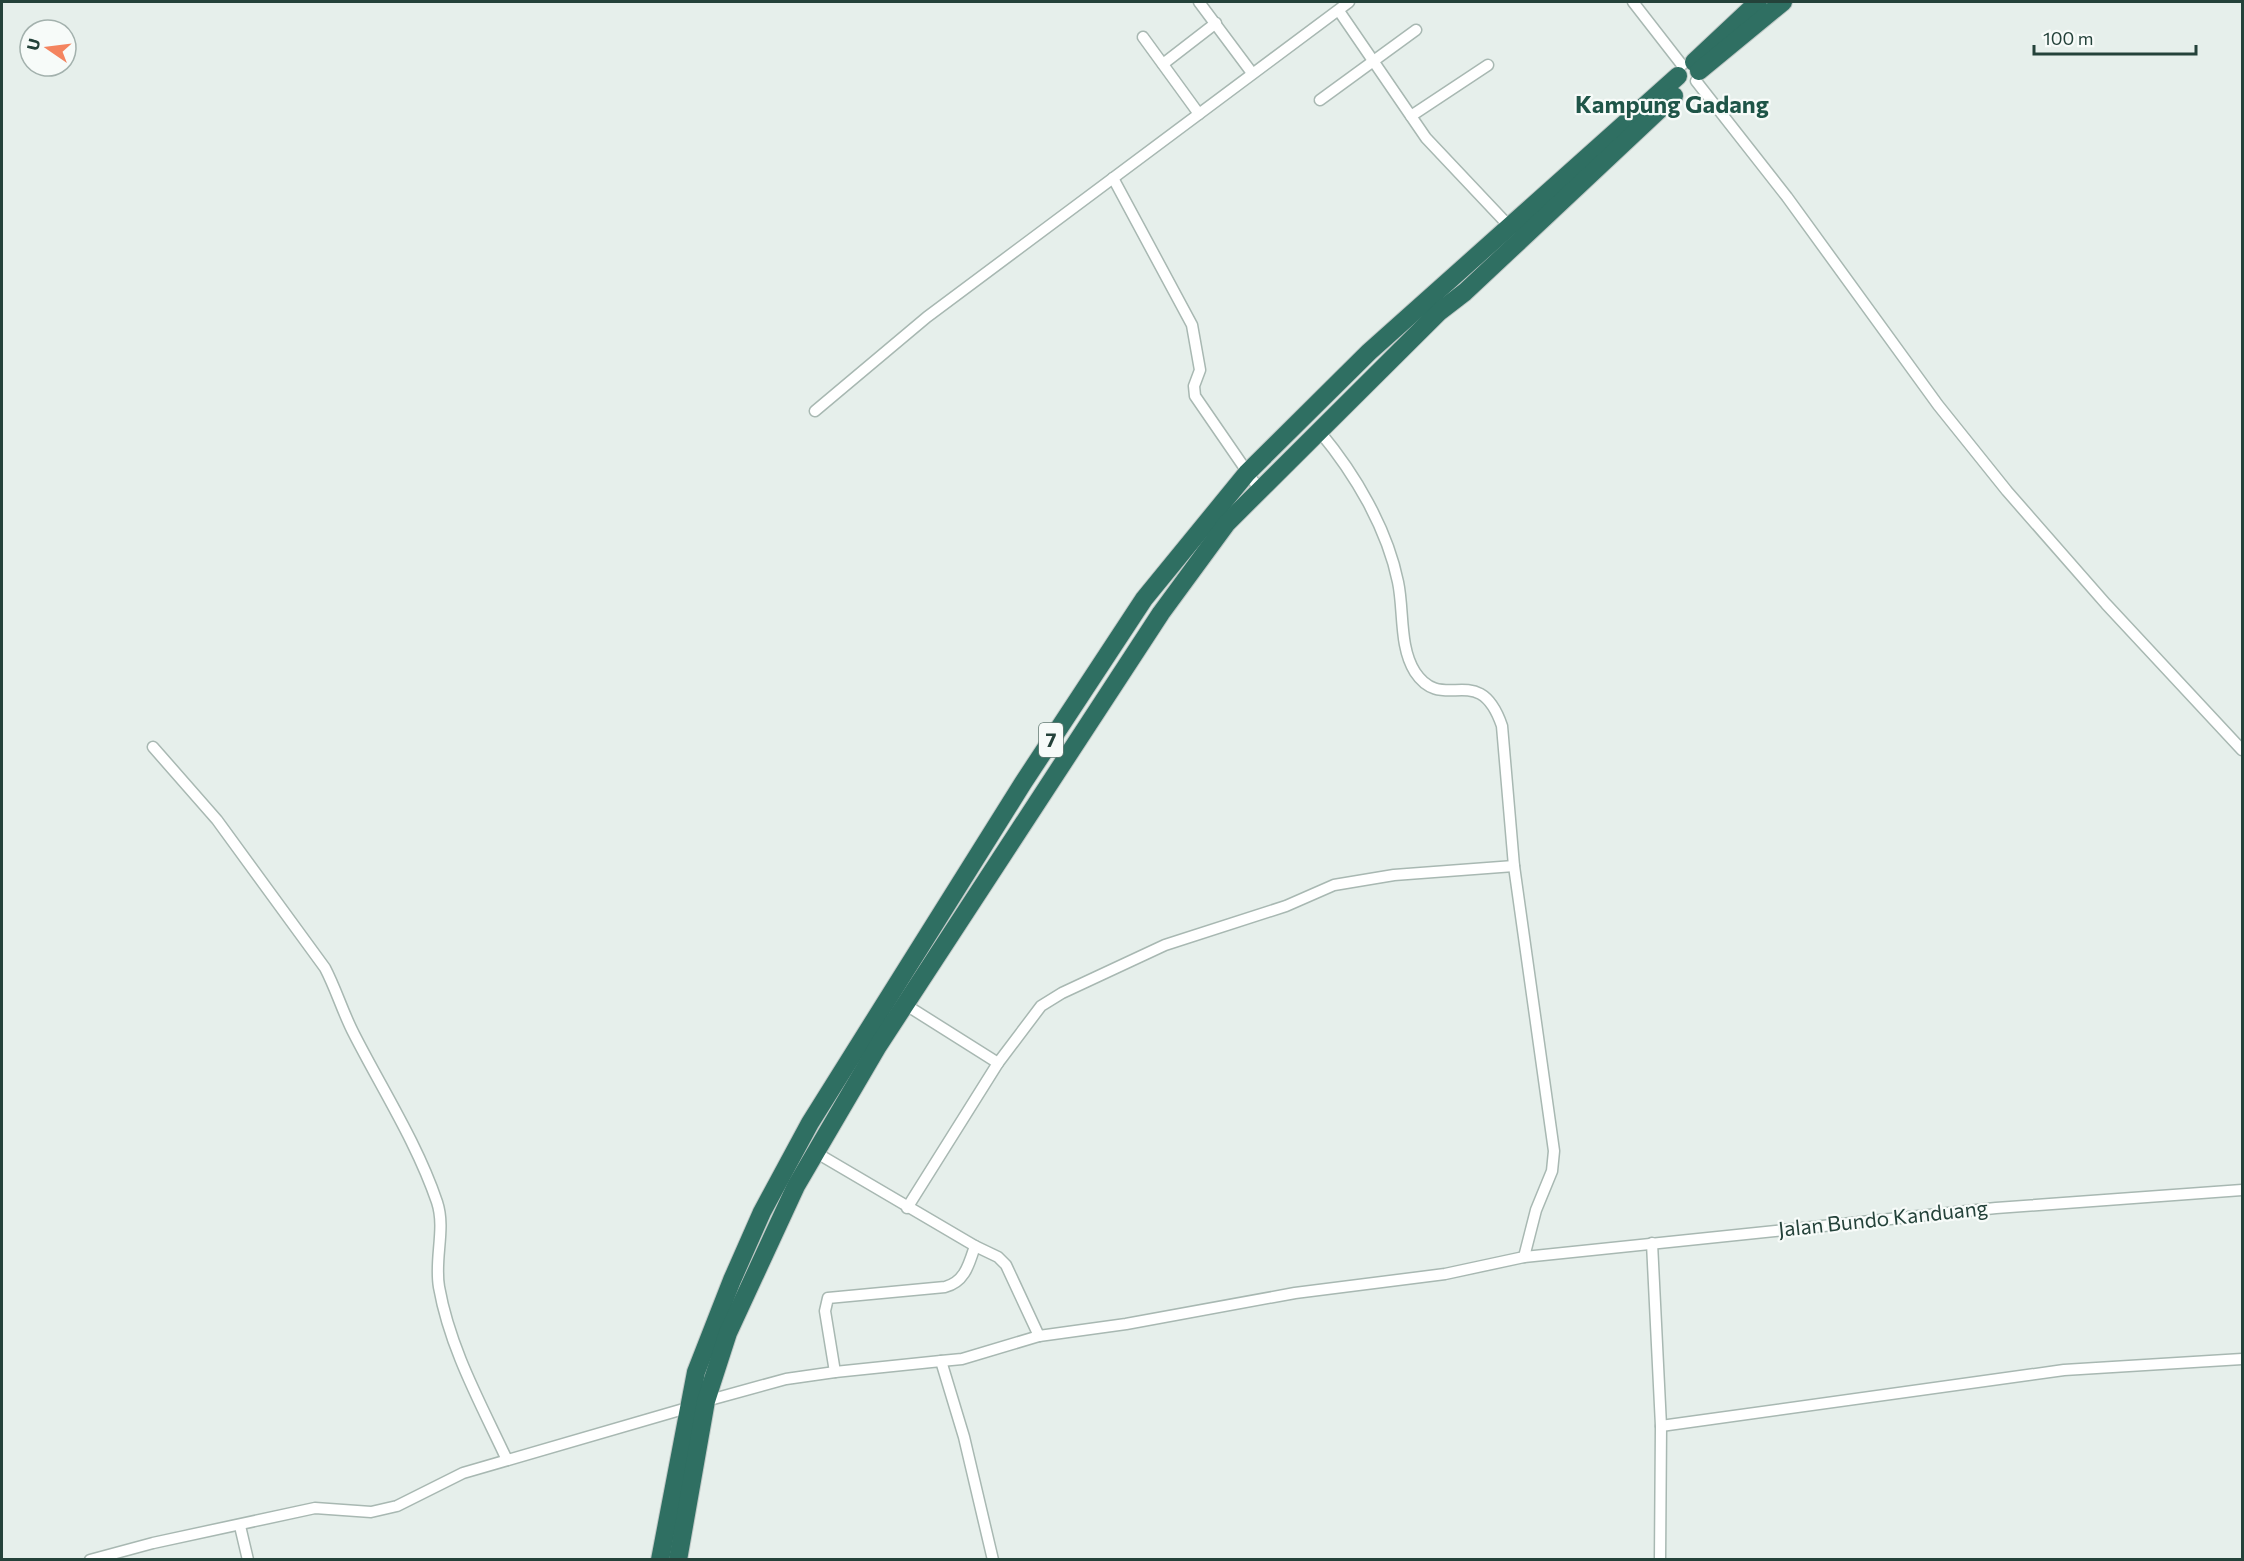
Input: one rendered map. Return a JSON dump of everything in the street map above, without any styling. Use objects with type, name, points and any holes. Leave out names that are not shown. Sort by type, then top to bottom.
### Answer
[{"type":"highway","points":[[1689,74],[1758,2]]},
{"type":"highway","points":[[1689,74],[1783,2]]},
{"type":"highway","name":"7","points":[[678,1560],[706,1401],[770,1216],[810,1123],[1023,783],[1144,599],[1247,473],[1369,352],[1510,227],[1689,74]]},
{"type":"highway","name":"7","points":[[660,1560],[687,1408],[713,1326],[770,1216],[815,1152],[1040,795],[1192,568],[1227,523],[1259,489],[1320,432],[1439,312],[1516,245],[1689,74]]},
{"type":"highway","points":[[1023,783],[1040,795]]},
{"type":"street","points":[[1199,2],[1252,73]]},
{"type":"street","points":[[815,411],[927,316],[1349,2]]},
{"type":"street","points":[[1633,2],[1787,197],[1938,405],[2007,491],[2106,604],[2242,750]]},
{"type":"street","points":[[1339,11],[1426,138],[1510,227]]},
{"type":"street","points":[[1162,64],[1216,23]]},
{"type":"street","points":[[1320,100],[1416,30]]},
{"type":"street","points":[[1143,37],[1199,114]]},
{"type":"street","points":[[1411,116],[1488,65]]},
{"type":"street","points":[[1113,178],[1192,325],[1200,370],[1194,386],[1195,396],[1259,489]]},
{"type":"street","points":[[1320,432],[1364,495],[1389,554],[1398,581],[1406,648],[1417,675],[1433,689],[1480,692],[1496,708],[1505,746],[1514,867],[1554,1152],[1552,1171],[1536,1210],[1524,1257]]},
{"type":"street","points":[[153,747],[217,820],[325,968],[334,985],[351,1029],[416,1153],[437,1202],[441,1218],[437,1276],[451,1340],[507,1460]]},
{"type":"street","points":[[907,1208],[998,1063],[1033,1015],[1048,1001],[1165,945],[1286,906],[1354,880],[1514,867]]},
{"type":"street","points":[[906,1005],[998,1063]]},
{"type":"street","points":[[815,1152],[907,1208],[998,1257],[1006,1265],[1040,1336]]},
{"type":"street","name":"Jalan Bundo Kanduang","points":[[706,1401],[786,1380],[835,1372],[962,1359],[1040,1336],[1126,1324],[1295,1293],[1445,1274],[1524,1257],[1996,1208],[2242,1190]]},
{"type":"street","points":[[1652,1243],[1661,1426],[1660,1560]]},
{"type":"street","points":[[835,1372],[825,1311],[828,1298],[955,1284],[967,1269],[975,1246]]},
{"type":"street","points":[[1661,1426],[2064,1370],[2242,1359]]},
{"type":"street","points":[[941,1361],[964,1437],[993,1560]]},
{"type":"street","points":[[90,1560],[153,1543],[315,1509],[371,1512],[397,1506],[463,1473],[687,1408]]},
{"type":"street","points":[[240,1526],[248,1560]]},
{"type":"district","name":"Kampung Gadang","points":[[1672,105]]}]
